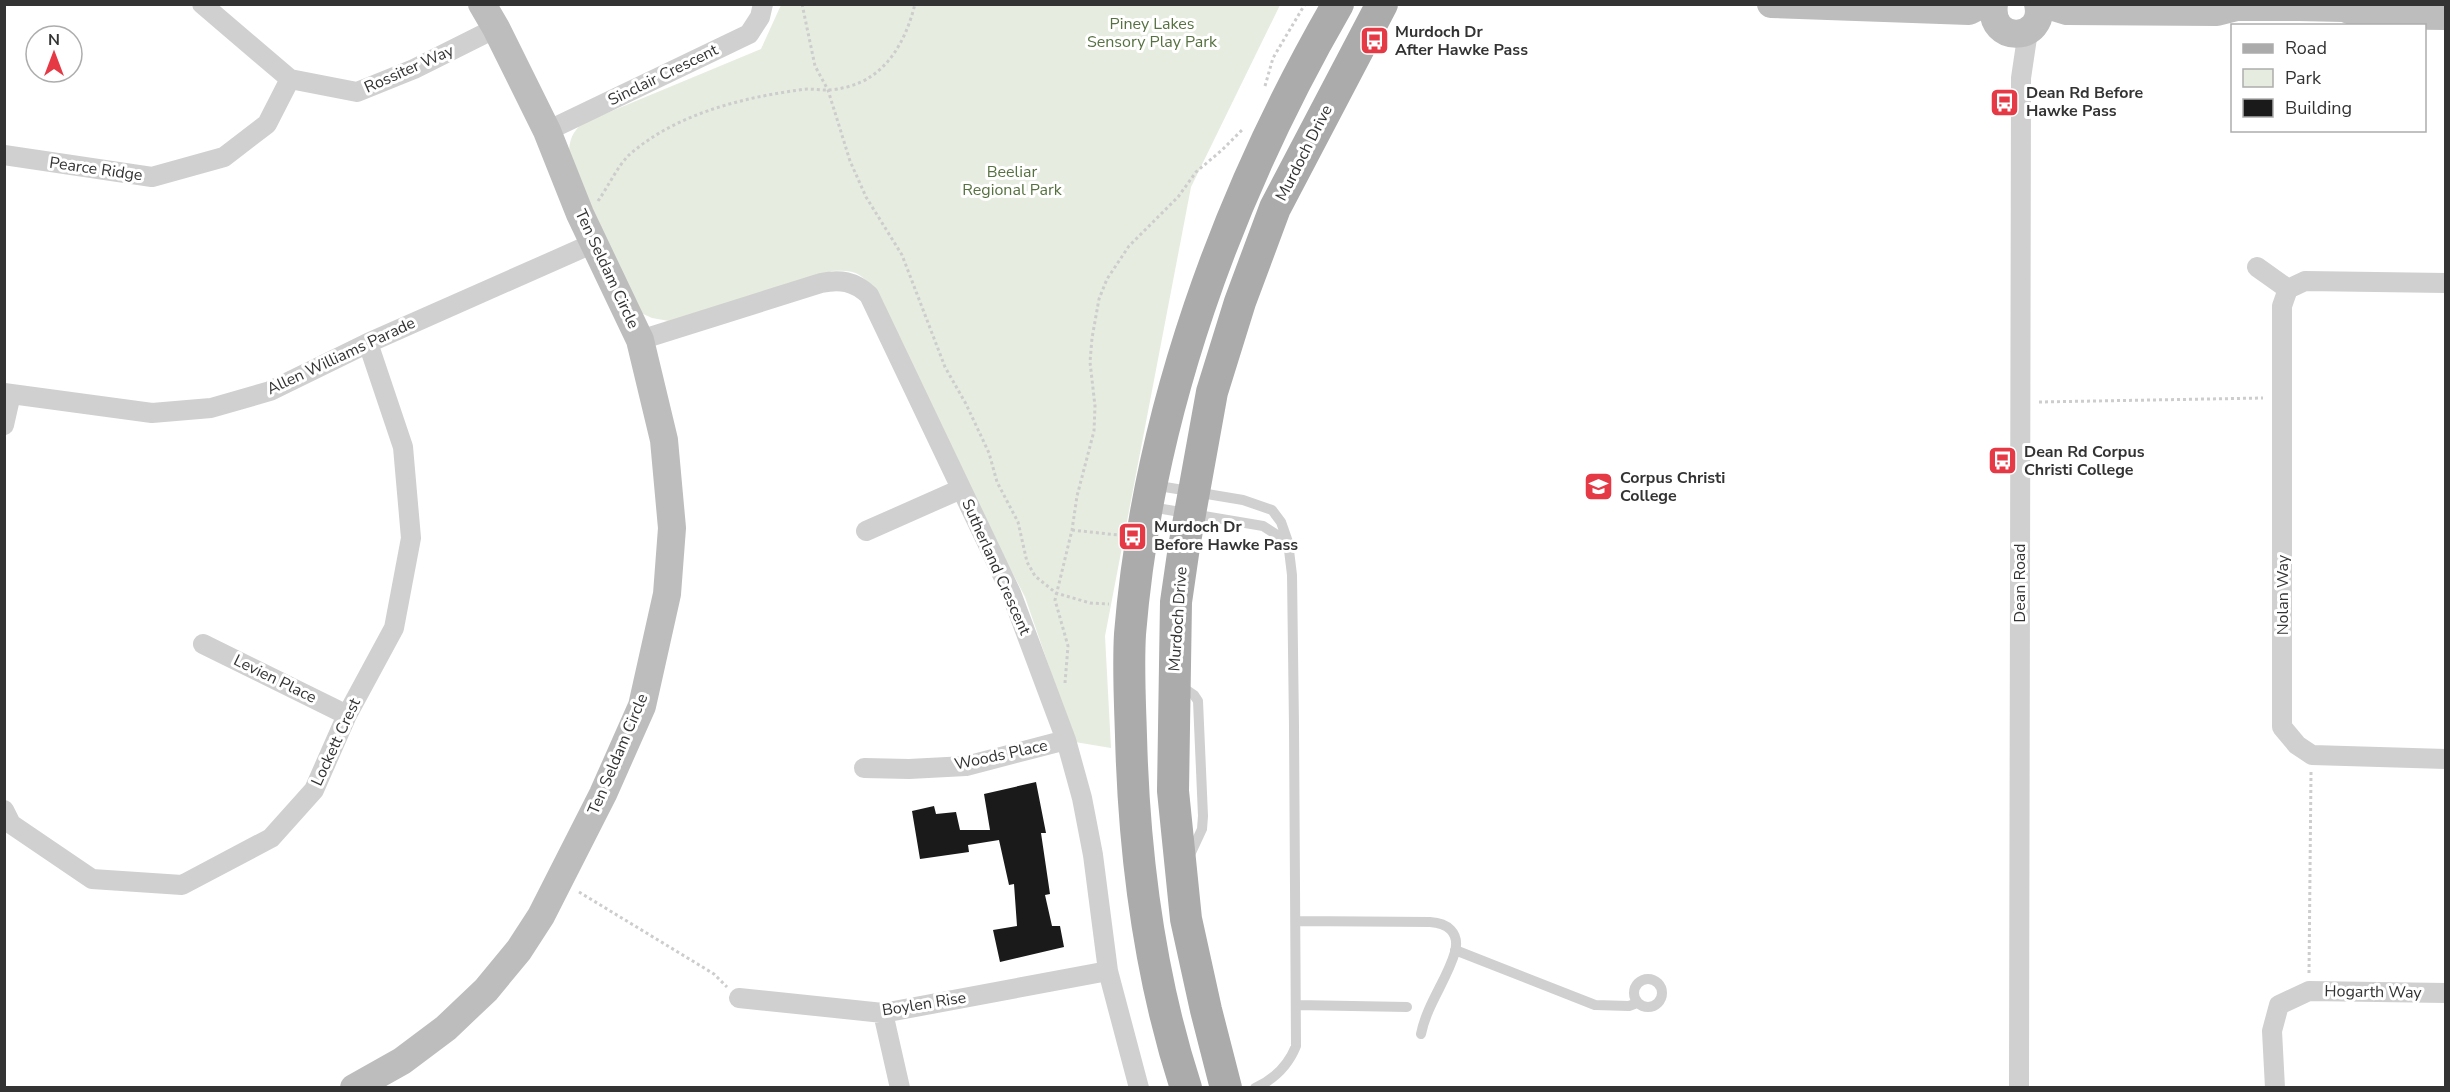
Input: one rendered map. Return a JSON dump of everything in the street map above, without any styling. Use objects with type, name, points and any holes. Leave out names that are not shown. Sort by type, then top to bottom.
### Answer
[{"type":"main road","points":[[1186,1088],[1154,967],[1144,907],[1132,793],[1130,644],[1151,495],[1182,361],[1223,244],[1254,169],[1301,71],[1338,4]]},
{"type":"main road","name":"Murdoch Drive","points":[[1226,1088],[1186,919],[1173,791],[1176,602],[1191,502],[1212,392],[1240,302],[1275,208],[1382,4]]},
{"type":"street","name":"Rossiter Way","points":[[202,4],[290,79],[357,92],[414,69],[489,16]]},
{"type":"street","name":"Sinclair Crescent","points":[[547,131],[749,34],[760,17],[763,4]]},
{"type":"street","points":[[1771,4],[2016,15],[2217,12],[2235,21],[2299,11],[2345,21],[2362,15],[2445,16]]},
{"type":"street","name":"Dean Road","points":[[2016,15],[2020,78],[2019,1088]]},
{"type":"street","name":"Ten Seldam Circle","points":[[354,1088],[402,1061],[446,1029],[486,990],[519,950],[561,881],[642,706],[667,594],[672,528],[664,440],[640,340],[579,214],[547,131],[489,16]]},
{"type":"street","name":"Pearce Ridge","points":[[4,155],[152,177],[224,156],[267,124],[290,79]]},
{"type":"street","name":"Allen Williams Parade","points":[[8,394],[152,413],[211,408],[270,390],[368,343],[594,243]]},
{"type":"street","points":[[2257,267],[2288,289],[2305,281],[2445,283]]},
{"type":"street","name":"Sutherland Crescent","points":[[640,340],[821,283],[837,280],[855,285],[869,295],[1011,593],[1066,740],[1082,798],[1093,855],[1108,971],[1139,1088]]},
{"type":"street","name":"Nolan Way","points":[[2288,289],[2282,306],[2282,727],[2297,745],[2312,755]]},
{"type":"street","name":"Lockett Crest","points":[[4,810],[11,824],[92,879],[182,885],[271,838],[314,790],[347,715],[394,628],[411,538],[403,447],[368,343]]},
{"type":"street","points":[[4,425],[8,394]]},
{"type":"street","points":[[866,531],[961,489]]},
{"type":"street","name":"Levien Place","points":[[203,644],[347,715]]},
{"type":"street","name":"Woods Place","points":[[864,768],[909,769],[966,766],[1066,740]]},
{"type":"street","points":[[2312,755],[2445,759]]},
{"type":"street","name":"Boylen Rise","points":[[739,998],[883,1013],[1108,971]]},
{"type":"street","name":"Hogarth Way","points":[[2275,1088],[2272,1031],[2279,1005],[2309,991],[2445,993]]},
{"type":"street","points":[[883,1013],[900,1088]]},
{"type":"lane","points":[[1151,495],[1191,502],[1263,526],[1288,542]]},
{"type":"lane","points":[[1151,495],[1191,502],[1243,500],[1272,510],[1281,522],[1288,542],[1292,575],[1296,1046],[1290,1063],[1255,1088]]},
{"type":"lane","points":[[1296,921],[1442,922],[1449,927],[1454,936],[1455,950],[1424,1020],[1421,1034]]},
{"type":"lane","points":[[1455,950],[1595,1005],[1629,1006],[1637,1003]]},
{"type":"lane","points":[[1297,1005],[1407,1007]]},
{"type":"path","points":[[802,4],[815,66],[828,90],[850,161],[861,185],[902,255],[945,367],[966,404],[989,453],[997,482],[1018,522],[1027,562],[1035,576],[1056,593],[1090,603],[1112,604]]},
{"type":"path","points":[[579,214],[598,202],[628,156],[658,134],[693,116],[722,106],[801,89],[828,90],[848,86],[870,77],[900,46],[915,4]]},
{"type":"path","points":[[2020,402],[2283,397]]},
{"type":"path","points":[[1072,530],[1121,536]]},
{"type":"path","points":[[1112,597],[1112,610]]},
{"type":"path","points":[[2309,991],[2312,755]]},
{"type":"path","points":[[561,881],[714,974],[739,998]]},
{"type":"green space","name":"Beeliar Regional Park","points":[[781,5],[1280,5],[1191,187],[1105,636],[1111,748],[1075,742],[1025,597],[967,485],[876,295],[867,282],[859,275],[848,271],[832,271],[669,321],[652,318],[639,312],[569,159],[571,139],[583,123],[761,49]]},
{"type":"building","points":[[1036,782],[1046,833],[1041,833],[1050,894],[1045,895],[1052,926],[1060,926],[1064,947],[1000,962],[993,930],[1017,926],[1014,884],[1009,885],[999,840],[968,845],[969,852],[920,859],[912,811],[934,806],[936,814],[956,812],[960,830],[990,830],[984,794]]},
{"type":"place","name":"Murdoch Dr After Hawke Pass","points":[[1374,41]]},
{"type":"place","name":"Dean Rd Before Hawke Pass","points":[[2005,102]]},
{"type":"place","name":"Dean Rd Corpus Christi College","points":[[2003,461]]},
{"type":"place","name":"Corpus Christi College","points":[[1599,487]]},
{"type":"place","name":"Murdoch Dr Before Hawke Pass","points":[[1133,536]]},
{"type":"park label","name":"Piney Lakes Sensory Play Park","points":[[1152,33]]}]
